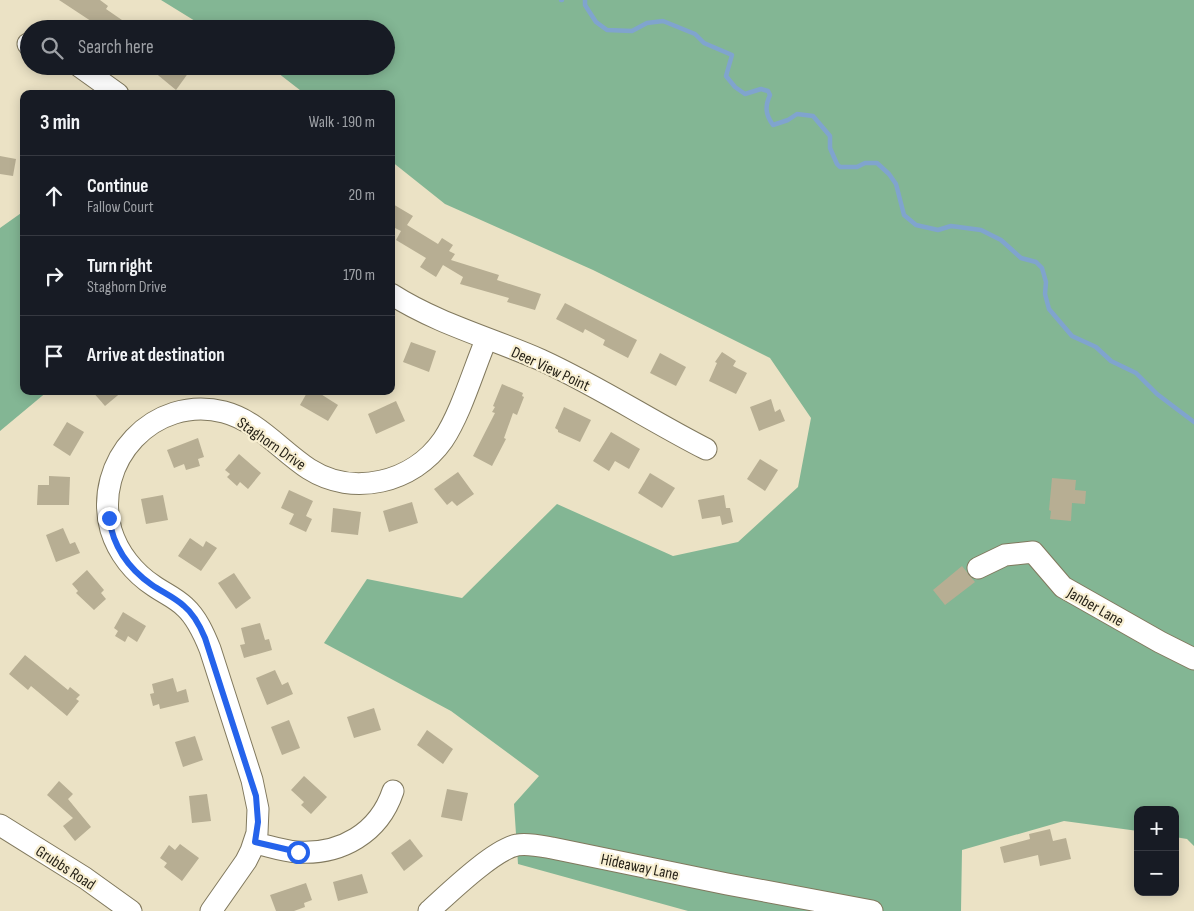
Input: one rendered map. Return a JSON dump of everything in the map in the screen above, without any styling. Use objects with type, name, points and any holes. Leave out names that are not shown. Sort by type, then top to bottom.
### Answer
[{"type":"street","points":[[92,75],[112,90]]},
{"type":"street","name":"Deer View Point","points":[[395,296],[442,321],[561,370],[706,449]]},
{"type":"street","name":"Staghorn Drive","points":[[211,911],[246,861],[255,842],[258,822],[256,796],[203,633],[196,620],[185,606],[153,585],[130,566],[113,536],[110,528],[108,499],[117,462],[136,437],[159,420],[190,410],[212,410],[245,420],[317,474],[333,480],[352,483],[375,484],[385,481],[412,469],[442,441],[461,404],[486,340]]},
{"type":"street","name":"Janber Lane","points":[[978,568],[1005,555],[1033,552],[1063,588],[1194,659]]},
{"type":"street","points":[[255,842],[298,852],[314,852],[341,846],[373,826],[384,813],[393,790]]},
{"type":"street","name":"Grubbs Road","points":[[0,825],[60,862],[131,911]]},
{"type":"street","name":"Hideaway Lane","points":[[429,911],[491,859],[505,850],[519,845],[552,848],[727,884],[872,911]]},
{"type":"green space","points":[[161,0],[1194,0],[1194,846],[1187,839],[1179,838],[1179,806],[1134,806],[1134,830],[1064,821],[962,850],[961,911],[688,911],[518,864],[514,804],[539,776],[451,711],[324,643],[367,579],[462,598],[557,504],[673,556],[738,542],[798,487],[811,418],[770,358],[593,270],[445,204],[395,164],[395,90],[300,90],[281,75],[395,75],[395,20],[193,20]]},
{"type":"green space","points":[[20,214],[20,395],[43,395],[0,431],[0,228]]},
{"type":"building","points":[[59,0],[100,0],[108,6],[106,9],[122,20],[89,20]]},
{"type":"building","points":[[158,75],[187,75],[176,90]]},
{"type":"building","points":[[0,156],[16,159],[13,176],[0,174]]},
{"type":"building","points":[[395,205],[413,216],[407,225],[438,244],[442,238],[453,245],[449,251],[455,254],[451,260],[499,275],[497,280],[541,294],[535,310],[507,302],[509,298],[460,284],[463,277],[443,265],[436,277],[420,267],[426,258],[396,240],[401,231],[395,228]]},
{"type":"building","points":[[565,303],[637,340],[628,358],[603,345],[605,340],[585,329],[583,333],[556,319]]},
{"type":"building","points":[[411,342],[436,351],[429,372],[403,362]]},
{"type":"building","points":[[722,352],[736,361],[733,366],[747,373],[736,394],[709,381],[717,363],[715,362]]},
{"type":"building","points":[[660,353],[686,367],[676,386],[650,373]]},
{"type":"building","points":[[502,384],[523,393],[522,396],[524,397],[517,415],[513,413],[504,438],[506,439],[492,466],[473,456],[495,413],[492,412],[495,407],[493,406]]},
{"type":"building","points":[[95,395],[118,395],[105,406]]},
{"type":"building","points":[[306,395],[322,395],[338,405],[328,421],[300,405]]},
{"type":"building","points":[[771,399],[775,412],[780,409],[785,421],[759,431],[750,407]]},
{"type":"building","points":[[396,401],[405,421],[376,434],[368,414]]},
{"type":"building","points":[[564,407],[591,420],[580,442],[558,432],[555,428]]},
{"type":"building","points":[[67,422],[84,432],[70,456],[53,445]]},
{"type":"building","points":[[611,432],[640,449],[629,469],[615,461],[609,471],[593,461]]},
{"type":"building","points":[[198,438],[204,457],[198,459],[200,466],[186,470],[184,464],[174,468],[167,450]]},
{"type":"building","points":[[239,454],[261,473],[248,489],[240,482],[237,486],[227,477],[230,474],[225,470]]},
{"type":"building","points":[[760,459],[778,470],[765,491],[747,479]]},
{"type":"building","points":[[458,472],[474,494],[457,506],[452,501],[447,505],[434,489]]},
{"type":"building","points":[[650,473],[675,488],[662,508],[638,493]]},
{"type":"building","points":[[49,476],[70,477],[69,505],[37,505],[38,485],[49,485]]},
{"type":"building","points":[[1052,478],[1076,480],[1075,490],[1086,491],[1085,504],[1072,503],[1071,521],[1050,519]]},
{"type":"building","points":[[289,490],[313,501],[306,516],[312,519],[306,532],[289,524],[294,514],[281,508]]},
{"type":"building","points":[[163,495],[168,520],[146,524],[141,499]]},
{"type":"building","points":[[724,495],[726,508],[730,508],[733,522],[722,525],[720,516],[702,519],[698,500]]},
{"type":"building","points":[[412,502],[418,523],[389,532],[383,511]]},
{"type":"building","points":[[333,508],[361,512],[358,535],[331,532]]},
{"type":"building","points":[[63,528],[70,544],[75,542],[80,553],[56,562],[46,535]]},
{"type":"building","points":[[190,538],[203,547],[206,541],[217,548],[201,571],[178,556]]},
{"type":"building","points":[[962,566],[975,582],[945,605],[933,590]]},
{"type":"building","points":[[87,570],[104,590],[101,593],[106,599],[94,610],[76,593],[78,591],[72,584]]},
{"type":"building","points":[[234,573],[251,598],[236,609],[218,583]]},
{"type":"building","points":[[123,612],[146,626],[137,642],[128,636],[125,642],[115,636],[118,631],[114,628]]},
{"type":"building","points":[[260,623],[265,640],[269,639],[272,650],[244,658],[240,645],[245,644],[241,628]]},
{"type":"building","points":[[25,655],[68,690],[70,687],[80,695],[76,699],[79,701],[67,716],[31,686],[28,690],[9,674]]},
{"type":"building","points":[[275,670],[282,685],[288,682],[293,694],[267,705],[256,678]]},
{"type":"building","points":[[173,678],[177,692],[186,689],[189,702],[160,709],[159,704],[153,706],[150,694],[154,693],[152,684]]},
{"type":"building","points":[[374,708],[381,730],[354,738],[347,717]]},
{"type":"building","points":[[289,720],[300,748],[282,755],[271,727]]},
{"type":"building","points":[[427,730],[453,749],[443,764],[417,745]]},
{"type":"building","points":[[195,736],[203,760],[183,767],[175,742]]},
{"type":"building","points":[[304,776],[327,797],[311,814],[301,805],[304,802],[291,790]]},
{"type":"building","points":[[59,781],[73,794],[68,799],[91,827],[75,841],[63,826],[73,818],[47,795]]},
{"type":"building","points":[[447,789],[468,793],[462,821],[441,817]]},
{"type":"building","points":[[207,794],[211,821],[192,823],[189,796]]},
{"type":"building","points":[[1050,829],[1053,841],[1066,838],[1071,859],[1040,866],[1038,855],[1004,863],[1000,847],[1030,839],[1029,834]]},
{"type":"building","points":[[410,839],[423,856],[404,871],[391,853]]},
{"type":"building","points":[[180,844],[199,858],[182,881],[164,867],[167,863],[160,858],[169,845],[175,850]]},
{"type":"building","points":[[362,874],[368,893],[338,901],[333,882]]},
{"type":"building","points":[[306,883],[312,900],[304,903],[305,907],[294,911],[276,911],[270,895]]},
{"type":"waterway","points":[[585,0],[585,5],[596,22],[607,30],[632,31],[647,23],[663,21],[695,34],[704,43],[732,55],[726,76],[735,87],[745,94],[761,89],[768,91],[770,95],[767,103],[768,117],[773,125],[788,120],[797,114],[813,116],[830,136],[830,148],[837,164],[840,167],[857,167],[865,163],[877,163],[889,174],[896,184],[904,215],[916,225],[938,230],[951,226],[981,230],[1001,240],[1021,258],[1036,262],[1042,268],[1046,282],[1045,294],[1049,309],[1072,336],[1096,347],[1111,361],[1136,373],[1157,394],[1194,422]]},
{"type":"route","points":[[109,518],[110,528],[116,544],[130,566],[153,585],[185,606],[201,628],[210,649],[252,780],[258,809],[255,842],[274,848],[298,852]]}]
